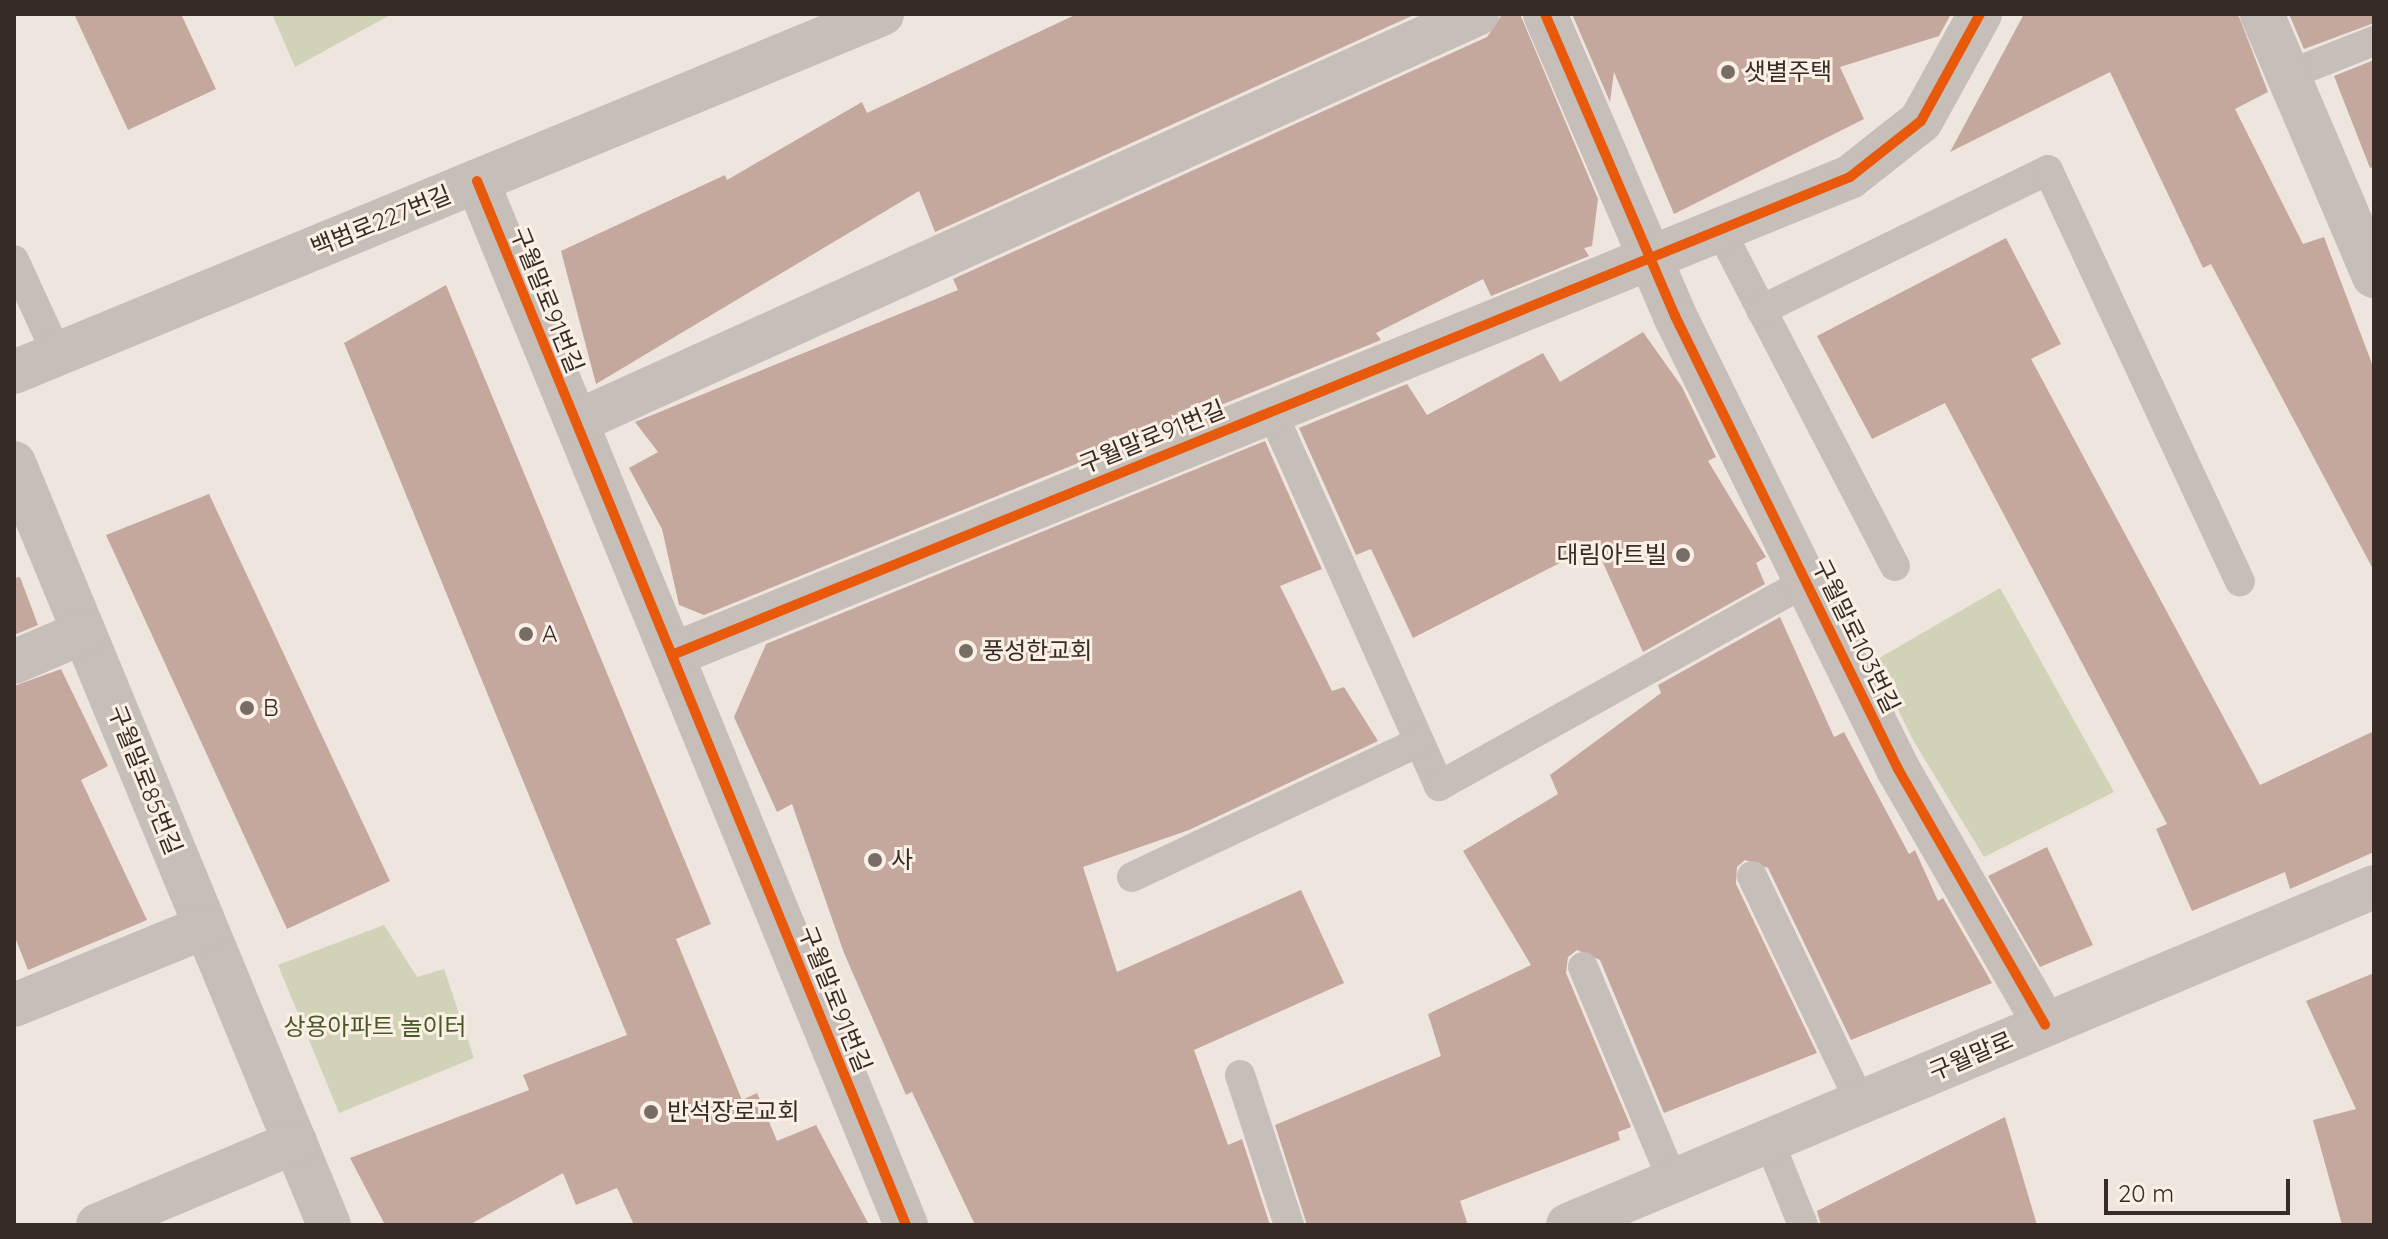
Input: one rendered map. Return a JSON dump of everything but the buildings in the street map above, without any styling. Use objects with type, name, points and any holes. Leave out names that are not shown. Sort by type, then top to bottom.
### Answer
[{"type":"street","name":"백범로227번길","points":[[14,372],[882,14]]},
{"type":"street","points":[[576,422],[1477,14]]},
{"type":"street","name":"구월말로103번길","points":[[1545,14],[1648,255],[1898,769],[2045,1025]]},
{"type":"street","points":[[1648,255],[1850,177],[1921,121],[1980,14]]},
{"type":"street","points":[[2262,14],[2374,276]]},
{"type":"street","name":"구월말로91번길","points":[[477,181],[906,1225]]},
{"type":"street","name":"구월말로91번길","points":[[672,655],[1648,255]]},
{"type":"street","name":"구월말로85번길","points":[[14,463],[329,1225]]},
{"type":"street","points":[[14,662],[84,632]]},
{"type":"street","name":"구월말로","points":[[1568,1225],[2374,887]]},
{"type":"street","points":[[14,1005],[205,927]]},
{"type":"street","points":[[98,1225],[295,1142]]},
{"type":"lane","points":[[2288,75],[2374,41]]},
{"type":"lane","points":[[1761,310],[2048,170],[2240,581]]},
{"type":"lane","points":[[1719,228],[1895,566]]},
{"type":"lane","points":[[14,260],[57,354]]},
{"type":"lane","points":[[1132,877],[1419,742],[1271,410]]},
{"type":"lane","name":"구월말로103번길","points":[[1419,742],[1439,786],[1808,581]]},
{"type":"lane","points":[[1752,876],[1861,1103]]},
{"type":"lane","points":[[1583,967],[1673,1181]]},
{"type":"lane","points":[[1240,1075],[1289,1225]]},
{"type":"lane","points":[[1769,1141],[1803,1225]]},
{"type":"green space","points":[[272,14],[392,14],[295,67]]},
{"type":"green space","points":[[2000,588],[2114,792],[1984,857],[1913,740],[1874,661]]},
{"type":"green space","name":"상용아파트 놀이터","points":[[384,925],[417,977],[444,969],[474,1058],[339,1113],[278,965]]},
{"type":"cycle path","points":[[1545,14],[1675,316],[1898,769],[2045,1025]]},
{"type":"cycle path","points":[[672,655],[1850,177],[1921,121],[1980,14]]},
{"type":"cycle path","points":[[477,181],[906,1225]]},
{"type":"place","name":"샛별주택","points":[[1728,72]]},
{"type":"place","name":"대림아트빌","points":[[1683,555]]},
{"type":"place","name":"A","points":[[526,634]]},
{"type":"place","name":"풍성한교회","points":[[966,651]]},
{"type":"place","name":"B","points":[[247,708]]},
{"type":"place","name":"사","points":[[875,860]]},
{"type":"place","name":"반석장로교회","points":[[651,1112]]}]
